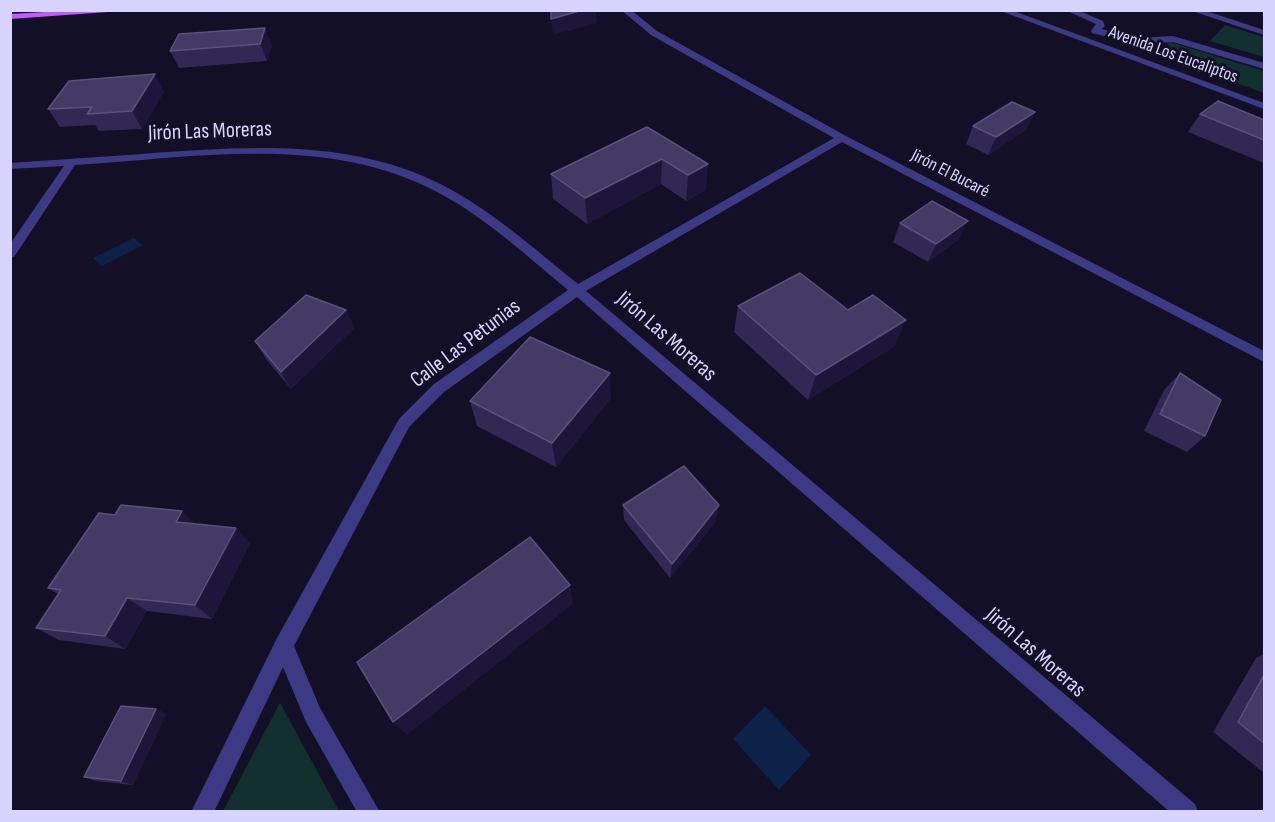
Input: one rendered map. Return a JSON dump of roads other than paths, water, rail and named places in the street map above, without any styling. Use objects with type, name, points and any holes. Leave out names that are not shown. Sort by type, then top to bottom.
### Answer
[{"type":"main road","points":[[10,16],[132,10]]},
{"type":"street","name":"Jirón El Bucaré","points":[[626,10],[654,33],[842,138],[1264,357]]},
{"type":"street","name":"Avenida Los Eucaliptos","points":[[1002,10],[1264,106]]},
{"type":"street","points":[[1069,10],[1100,23],[1101,26],[1083,40]]},
{"type":"street","points":[[1193,10],[1264,33]]},
{"type":"street","points":[[1096,30],[1137,41],[1173,39],[1264,66]]},
{"type":"street","name":"Calle Las Petunias","points":[[202,812],[284,645],[404,423],[439,388],[577,290],[842,138]]},
{"type":"street","name":"Jirón Las Moreras","points":[[10,166],[277,151],[375,164],[406,173],[448,192],[577,290],[1187,812]]},
{"type":"street","points":[[10,254],[72,162]]},
{"type":"street","points":[[284,645],[313,715],[369,812]]},
{"type":"water","points":[[134,238],[143,245],[102,266],[93,258]]},
{"type":"water","points":[[765,706],[811,755],[779,790],[733,739]]}]
